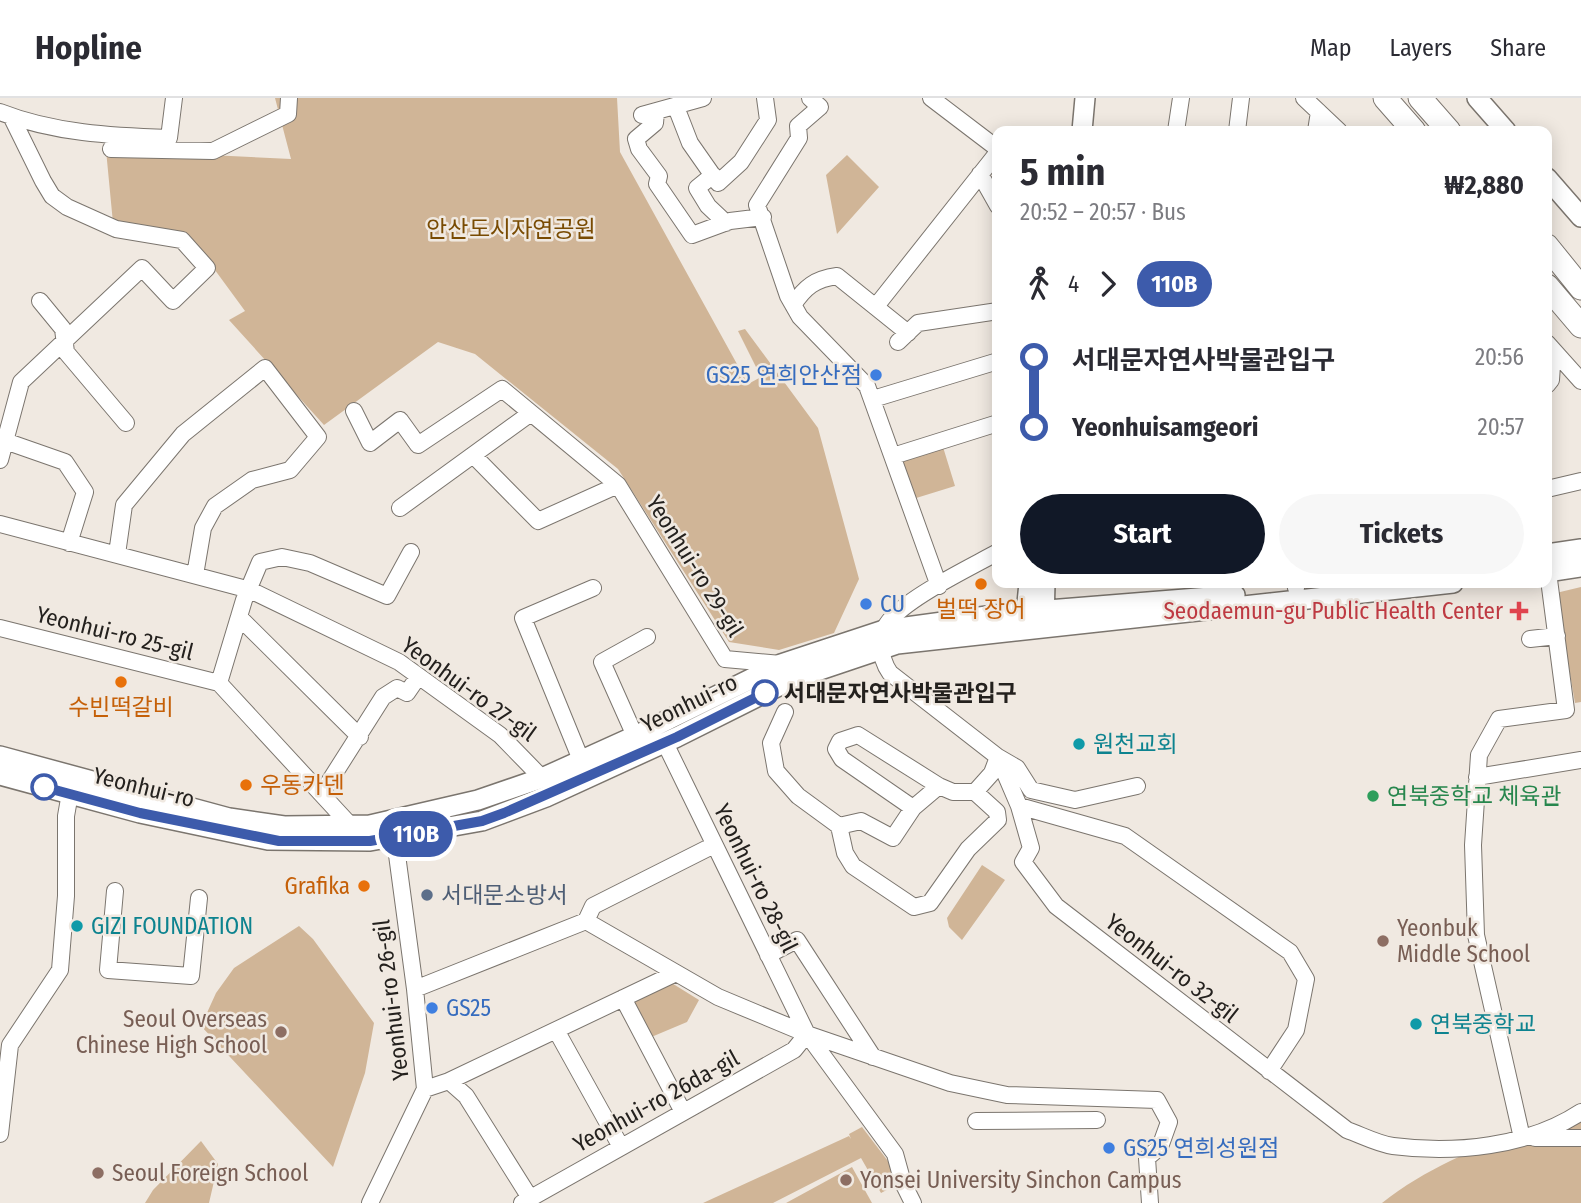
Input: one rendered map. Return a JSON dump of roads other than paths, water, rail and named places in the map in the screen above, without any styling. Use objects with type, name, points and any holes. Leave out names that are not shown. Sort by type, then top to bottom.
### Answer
[{"type":"highway","points":[[1385,98],[1410,126]]},
{"type":"highway","points":[[1420,98],[1445,126]]},
{"type":"highway","points":[[1552,252],[1581,288]]},
{"type":"highway","points":[[1552,292],[1581,326]]},
{"type":"main road","points":[[1071,126],[1074,98]]},
{"type":"main road","points":[[1082,126],[1085,98]]},
{"type":"main road","points":[[1477,98],[1502,126]]},
{"type":"main road","points":[[1552,184],[1581,216]]},
{"type":"main road","points":[[1552,553],[1581,548]]},
{"type":"main road","points":[[1552,571],[1581,567]]},
{"type":"main road","points":[[1031,588],[1035,619]]},
{"type":"main road","points":[[1035,619],[1044,588]]},
{"type":"main road","points":[[1035,619],[1273,588]]},
{"type":"main road","name":"Yeonhui-ro","points":[[0,775],[284,826],[351,826],[393,830],[542,778],[635,736],[781,664],[883,639],[1035,619],[1395,588]]},
{"type":"main road","name":"Yeonhui-ro","points":[[0,756],[140,813],[268,840],[332,843],[393,830],[482,821],[546,797],[665,743],[793,679],[883,639]]},
{"type":"street","points":[[6,115],[30,124],[118,137],[169,138],[174,98]]},
{"type":"street","points":[[118,137],[111,149],[213,151],[288,114],[289,98]]},
{"type":"street","points":[[703,98],[649,113],[655,123],[636,139],[639,149],[659,176],[657,184],[692,235],[726,223],[763,217]]},
{"type":"street","points":[[680,103],[690,143],[718,183],[741,162],[768,120],[765,98]]},
{"type":"street","points":[[810,98],[820,107],[798,126],[799,138],[757,205],[793,305],[800,317],[867,386],[873,398],[939,586]]},
{"type":"street","points":[[931,98],[992,146]]},
{"type":"street","points":[[1177,126],[1181,98]]},
{"type":"street","points":[[1238,126],[1241,98]]},
{"type":"street","points":[[1304,98],[1333,126]]},
{"type":"street","points":[[1316,126],[1319,113]]},
{"type":"street","points":[[0,460],[5,441],[6,413],[21,382],[142,268],[173,301],[207,268],[181,240],[116,229],[66,207],[52,196],[6,115]]},
{"type":"street","points":[[877,305],[992,159]]},
{"type":"street","points":[[980,174],[992,195]]},
{"type":"street","points":[[713,175],[697,187],[708,206],[726,223]]},
{"type":"street","points":[[793,305],[805,287],[823,278],[837,276],[877,305],[903,337],[918,323],[992,312]]},
{"type":"street","points":[[40,301],[64,328],[63,342],[66,352],[125,423]]},
{"type":"street","points":[[1552,348],[1581,381]]},
{"type":"street","points":[[873,398],[992,363]]},
{"type":"street","points":[[117,554],[124,505],[183,434],[264,368],[318,437],[290,470],[251,480],[215,506],[203,528],[195,575]]},
{"type":"street","name":"Yeonhui-ro 29-gil","points":[[354,411],[370,443],[400,420],[418,445],[502,389],[618,485],[725,659],[781,664]]},
{"type":"street","points":[[400,508],[531,413]]},
{"type":"street","points":[[893,457],[992,425]]},
{"type":"street","points":[[5,441],[65,462],[85,492],[69,543]]},
{"type":"street","name":"Yeonhui-ro 29-gil","points":[[473,455],[538,521],[618,485]]},
{"type":"street","points":[[1552,488],[1581,481]]},
{"type":"street","name":"Yeonhui-ro 27-gil","points":[[0,524],[250,590],[399,662],[500,735],[542,778]]},
{"type":"street","points":[[250,590],[260,562],[282,558],[310,563],[387,596],[411,552]]},
{"type":"street","points":[[883,639],[892,618],[939,586],[992,555]]},
{"type":"street","points":[[581,760],[523,618],[593,588]]},
{"type":"street","points":[[1550,588],[1557,636],[1574,709],[1499,719],[1479,755],[1473,845],[1476,935],[1522,1138],[1581,1138]]},
{"type":"street","name":"Yeonhui-ro 25-gil","points":[[219,683],[250,590]]},
{"type":"street","points":[[239,617],[360,737]]},
{"type":"street","name":"Yeonhui-ro 25-gil","points":[[0,628],[219,683],[351,826]]},
{"type":"street","points":[[1530,639],[1557,636]]},
{"type":"street","name":"Yeonhui-ro","points":[[635,736],[602,662],[647,637]]},
{"type":"street","name":"Yeonhui-ro 32-gil","points":[[883,639],[882,660],[890,673],[998,757],[1019,806],[1031,848],[1023,862],[1056,906],[1346,1130],[1390,1146],[1475,1148],[1522,1138],[1581,1112]]},
{"type":"street","points":[[322,793],[383,697],[397,688],[407,693],[418,677]]},
{"type":"street","points":[[785,712],[771,743],[776,771],[798,796],[839,826],[845,853],[853,866],[914,907],[922,907],[930,903],[968,849],[998,820],[996,812],[975,792],[953,792],[939,786],[867,739],[849,736],[840,741],[836,749],[842,759],[913,808]]},
{"type":"street","name":"Yeonhui-ro 28-gil","points":[[665,743],[807,1034],[895,1154],[903,1183],[913,1203]]},
{"type":"street","points":[[975,792],[992,773],[998,757],[1017,768],[1031,790],[1075,800],[1137,786]]},
{"type":"street","points":[[1477,777],[1581,760]]},
{"type":"street","points":[[0,1134],[10,1045],[60,970],[71,786]]},
{"type":"street","points":[[839,826],[861,821],[893,838],[913,808],[939,786]]},
{"type":"street","points":[[1019,806],[1125,836],[1290,952],[1306,979],[1296,1030],[1269,1071]]},
{"type":"street","name":"Yeonhui-ro 26-gil","points":[[370,1203],[425,1089],[415,989],[393,830]]},
{"type":"street","points":[[415,989],[586,921],[593,906],[715,845]]},
{"type":"street","points":[[115,891],[108,970],[191,976],[199,898]]},
{"type":"street","points":[[586,921],[718,997],[807,1034],[950,1083],[1007,1094],[1157,1100],[1169,1122],[1160,1147],[1147,1158],[1150,1203]]},
{"type":"street","points":[[768,955],[797,940],[873,1057]]},
{"type":"street","points":[[425,1089],[449,1081],[676,973]]},
{"type":"street","points":[[623,998],[684,1112]]},
{"type":"street","points":[[556,1030],[621,1147]]},
{"type":"street","name":"Yeonhui-ro 26da-gil","points":[[526,1201],[794,1050],[807,1034]]},
{"type":"street","points":[[449,1081],[466,1096],[526,1201]]},
{"type":"street","points":[[976,1121],[1097,1119]]},
{"type":"place","name":"GS25 연희안산점","points":[[876,375]]},
{"type":"place","name":"벌떡 장어","points":[[981,584]]},
{"type":"place","name":"CU","points":[[866,604]]},
{"type":"place","name":"Seodaemun-gu Public Health Center","points":[[1519,611]]},
{"type":"place","name":"수빈떡갈비","points":[[121,682]]},
{"type":"place","name":"서대문자연사박물관입구","points":[[765,693]]},
{"type":"place","name":"원천교회","points":[[1079,744]]},
{"type":"place","name":"우동카덴","points":[[246,785]]},
{"type":"place","name":"연북중학교 체육관","points":[[1373,796]]},
{"type":"place","name":"Grafika","points":[[364,886]]},
{"type":"place","name":"서대문소방서","points":[[427,895]]},
{"type":"place","name":"GIZI FOUNDATION","points":[[77,926]]},
{"type":"place","name":"Yeonbuk Middle School","points":[[1383,941]]},
{"type":"place","name":"GS25","points":[[432,1008]]},
{"type":"place","name":"연북중학교","points":[[1416,1024]]},
{"type":"place","name":"Seoul Overseas Chinese High School","points":[[281,1032]]},
{"type":"place","name":"GS25 연희성원점","points":[[1109,1148]]},
{"type":"place","name":"Seoul Foreign School","points":[[98,1173]]},
{"type":"place","name":"Yonsei University Sinchon Campus","points":[[846,1180]]},
{"type":"park label","name":"안산도시자연공원","points":[[511,229]]}]
